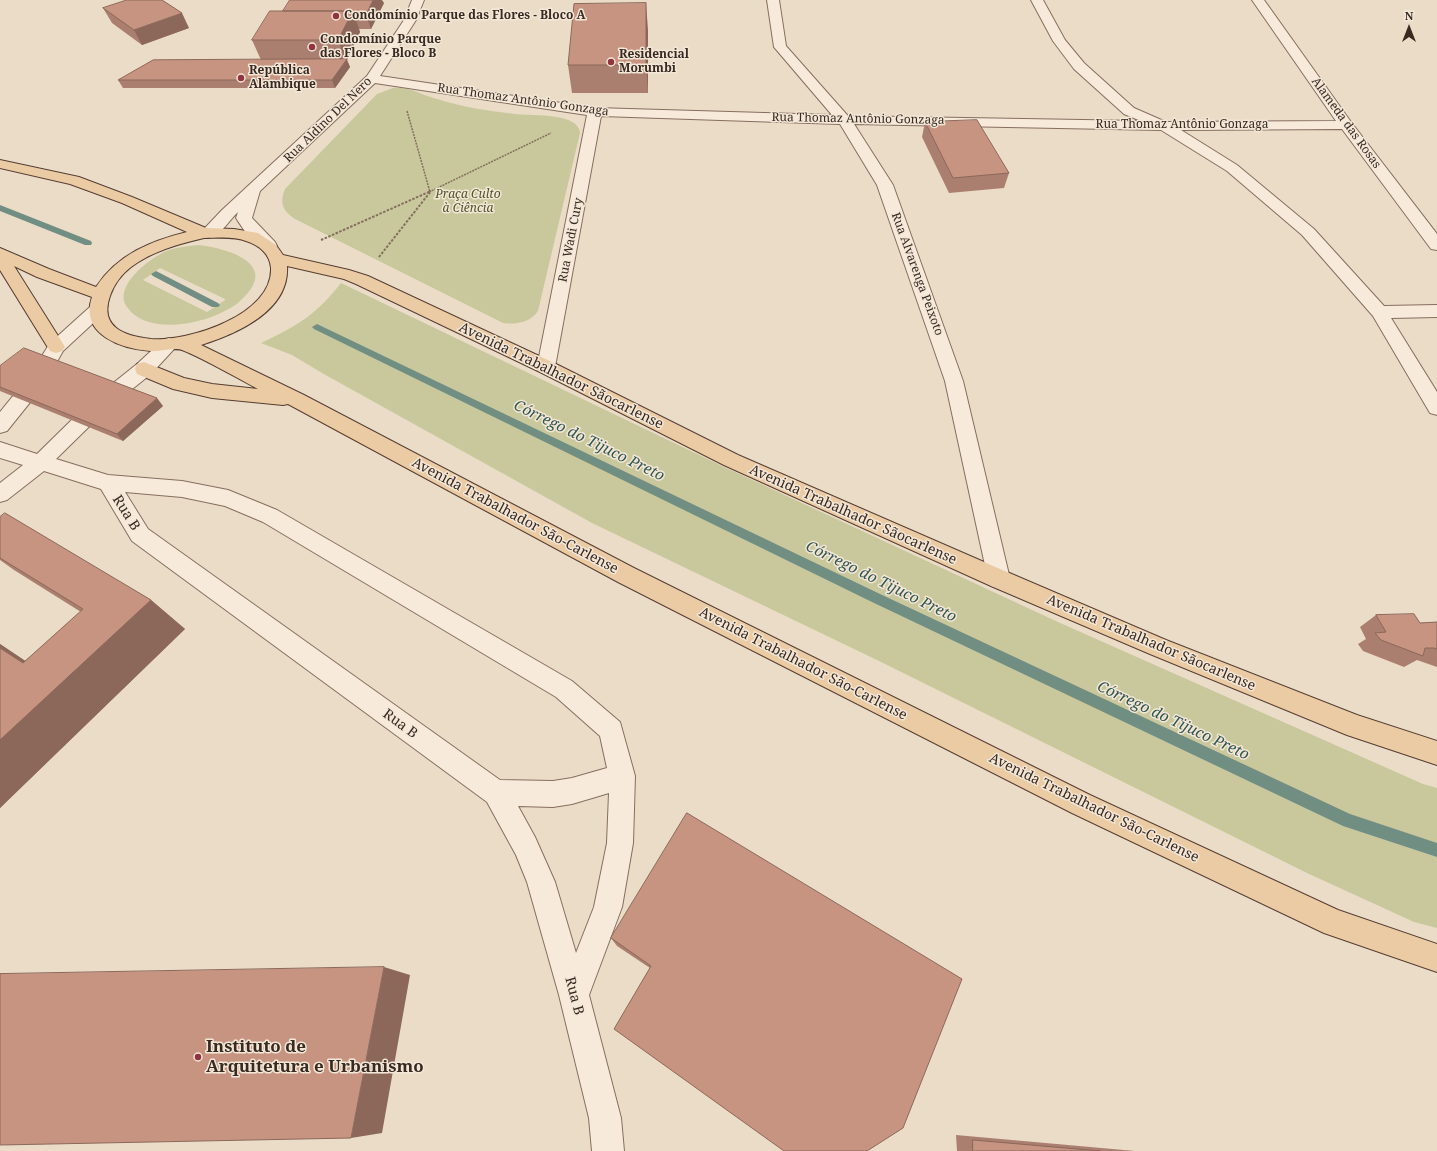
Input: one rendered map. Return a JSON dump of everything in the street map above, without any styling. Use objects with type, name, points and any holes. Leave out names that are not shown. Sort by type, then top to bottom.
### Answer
[{"type":"main road","points":[[0,164],[74,180],[207,233]]},
{"type":"main road","name":"Avenida Trabalhador Sãocarlense","points":[[207,233],[230,233],[252,237],[274,253],[362,280],[546,367],[731,460],[999,579],[1158,647],[1356,727],[1437,753]]},
{"type":"main road","points":[[207,233],[178,238],[146,251],[129,261],[111,277],[99,302],[102,323],[114,335],[133,342],[156,345],[176,344],[212,336],[238,324],[260,308],[274,291],[280,275],[274,253]]},
{"type":"main road","points":[[0,254],[43,273],[99,302]]},
{"type":"main road","points":[[0,257],[56,347]]},
{"type":"main road","name":"Avenida Trabalhador São-Carlense","points":[[176,344],[297,400],[626,575],[1081,804],[1334,923],[1437,958]]},
{"type":"main road","points":[[144,369],[180,384],[212,391],[297,400]]},
{"type":"street","name":"Rua Aldino Del Nero","points":[[207,233],[253,192],[372,79],[410,20],[418,0]]},
{"type":"street","name":"Rua Alvarenga Peixoto","points":[[773,0],[780,47],[844,120],[885,185],[954,381],[999,579]]},
{"type":"street","points":[[1037,0],[1059,42],[1079,66],[1129,111],[1164,126],[1232,168],[1308,232],[1379,312],[1437,408]]},
{"type":"street","name":"Alameda das Rosas","points":[[1258,0],[1346,126],[1437,245]]},
{"type":"street","name":"Rua Thomaz Antônio Gonzaga","points":[[372,79],[595,112],[844,120],[1164,126],[1346,126]]},
{"type":"street","name":"Rua Wadi Cury","points":[[546,367],[595,112]]},
{"type":"street","points":[[253,192],[244,218],[250,227],[274,253]]},
{"type":"street","points":[[0,426],[37,380],[56,347],[99,302]]},
{"type":"street","points":[[1379,312],[1437,312]]},
{"type":"street","points":[[0,494],[41,462],[99,405],[176,344]]},
{"type":"street","name":"Rua B","points":[[0,450],[108,483],[140,535],[496,793],[526,846],[541,882],[574,995],[605,1118],[608,1151]]},
{"type":"street","points":[[108,483],[182,489],[228,498],[270,516],[564,690],[611,730],[622,776],[620,843],[608,907],[574,995]]},
{"type":"street","points":[[496,793],[553,794],[572,791],[622,776]]},
{"type":"path","points":[[399,83],[431,191]]},
{"type":"path","points":[[274,253],[431,191],[595,112]]},
{"type":"path","points":[[362,280],[431,191]]},
{"type":"green space","name":"Praça Culto à Ciência","points":[[393,88],[404,88],[446,102],[495,112],[563,118],[572,121],[578,126],[580,133],[538,311],[531,318],[523,322],[513,324],[503,323],[295,219],[285,210],[282,203],[282,198],[285,189],[377,94]]},
{"type":"green space","points":[[199,245],[225,250],[237,255],[247,261],[254,269],[255,278],[251,289],[239,302],[214,316],[199,321],[166,325],[150,323],[137,317],[127,307],[124,299],[125,290],[129,281],[144,265],[153,258],[169,250]],"holes":[[[160,268],[225,299],[207,312],[143,280]]]},
{"type":"green space","points":[[341,283],[718,464],[1058,622],[1423,784],[1437,788],[1437,928],[1414,922],[1307,873],[879,661],[592,523],[292,355],[261,343],[305,319],[332,294]]},
{"type":"building","points":[[127,0],[162,0],[182,13],[134,30],[103,8]]},
{"type":"building","points":[[290,0],[373,0],[366,15],[354,15],[353,11],[283,11]]},
{"type":"building","points":[[646,3],[646,65],[568,65],[574,4]]},
{"type":"building","points":[[270,11],[353,11],[338,40],[252,40]]},
{"type":"building","points":[[347,59],[332,80],[118,80],[153,60]]},
{"type":"building","points":[[977,120],[1009,173],[953,178],[925,122]]},
{"type":"building","points":[[24,348],[157,398],[117,434],[0,387],[0,366]]},
{"type":"building","points":[[5,513],[151,600],[0,740],[0,648],[23,663],[83,609],[0,558],[0,517]]},
{"type":"building","points":[[1414,614],[1420,623],[1437,622],[1437,649],[1425,648],[1423,656],[1381,640],[1375,633],[1386,632],[1376,615]]},
{"type":"building","points":[[687,813],[962,979],[903,1128],[867,1151],[784,1151],[614,1029],[651,966],[611,938]]},
{"type":"building","name":"Instituto de Arquitetura e Urbanismo","points":[[384,967],[351,1138],[0,1145],[0,974]]},
{"type":"building","points":[[973,1140],[1100,1151],[973,1151]]},
{"type":"waterway","name":"Córrego do Tijuco Preto","points":[[0,208],[88,243]]},
{"type":"waterway","name":"Córrego do Tijuco Preto","points":[[156,274],[215,305]]},
{"type":"waterway","name":"Córrego do Tijuco Preto","points":[[317,327],[876,598],[1348,821],[1437,850]]},
{"type":"place","name":"Condomínio Parque das Flores - Bloco A","points":[[336,16]]},
{"type":"place","name":"Condomínio Parque das Flores - Bloco B","points":[[312,47]]},
{"type":"place","name":"Residencial Morumbi","points":[[611,62]]},
{"type":"place","name":"República Alambique","points":[[241,78]]},
{"type":"place","name":"Instituto de Arquitetura e Urbanismo","points":[[198,1057]]}]
